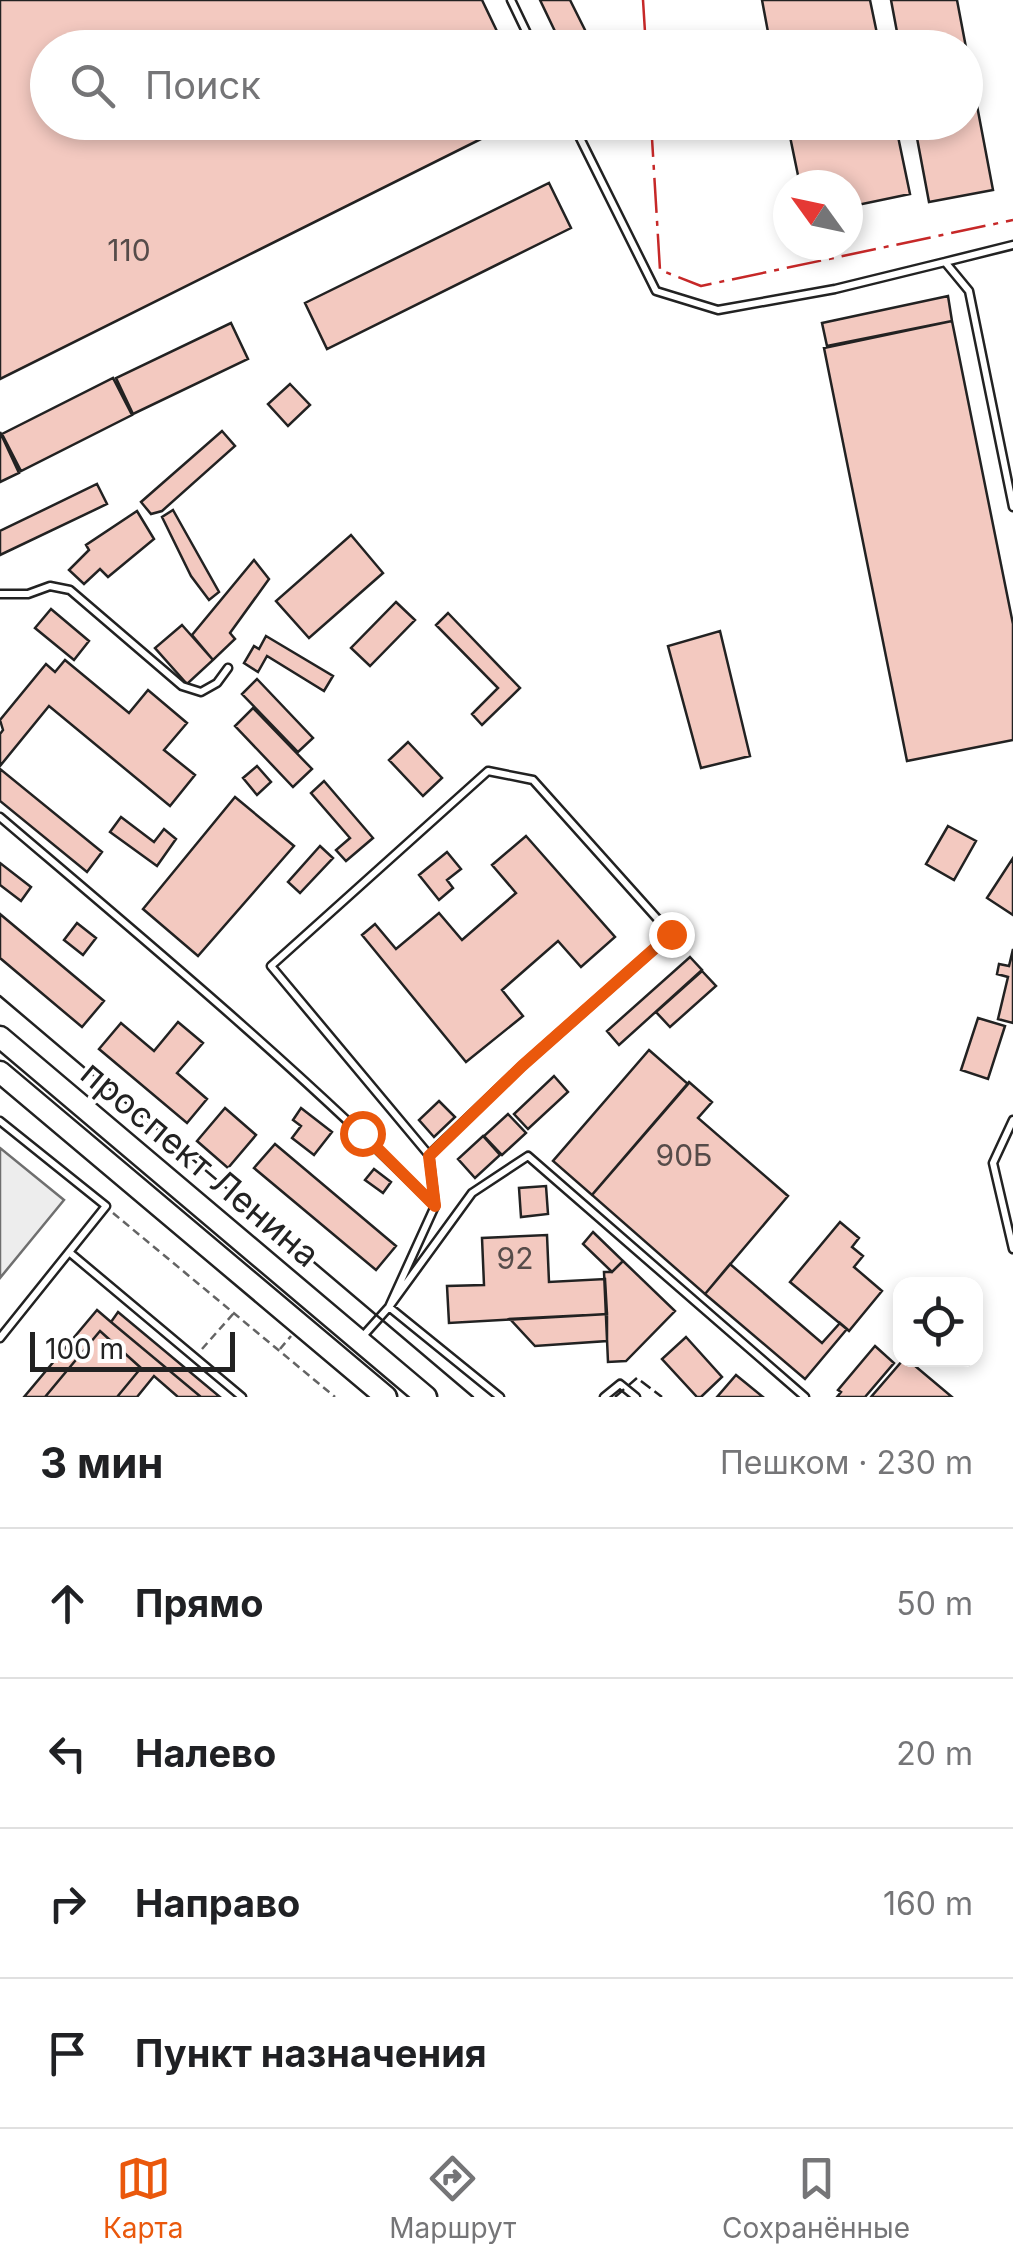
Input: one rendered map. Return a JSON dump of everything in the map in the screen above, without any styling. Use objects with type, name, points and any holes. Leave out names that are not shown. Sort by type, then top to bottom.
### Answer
[{"type":"main road","name":"проспект Ленина","points":[[0,1037],[426,1397]]},
{"type":"main road","name":"проспект Ленина","points":[[0,1072],[386,1397]]},
{"type":"main road","points":[[342,1360],[359,1340]]},
{"type":"lane","points":[[511,0],[525,30]]},
{"type":"lane","points":[[581,140],[656,291],[718,310],[835,289],[1013,246]]},
{"type":"lane","points":[[945,262],[970,291],[1013,507]]},
{"type":"lane","points":[[0,594],[28,594],[50,586],[70,590],[182,686],[201,692],[217,683],[228,668]]},
{"type":"lane","points":[[390,1307],[435,1206],[429,1156],[271,966],[488,771],[534,780],[671,934],[522,1066],[429,1156]]},
{"type":"lane","points":[[0,817],[215,1000],[362,1133],[435,1206]]},
{"type":"lane","points":[[0,1120],[106,1206],[0,1338]]},
{"type":"lane","points":[[1013,1120],[994,1163],[1013,1249]]},
{"type":"lane","points":[[359,1340],[390,1307],[472,1194],[528,1156],[805,1397]]},
{"type":"lane","points":[[69,1252],[242,1397]]},
{"type":"lane","points":[[390,1307],[500,1397]]},
{"type":"lane","points":[[604,1397],[620,1384],[636,1397]]},
{"type":"path","points":[[106,1206],[335,1397]]},
{"type":"path","points":[[194,1358],[234,1313]]},
{"type":"shaded area","points":[[0,1148],[64,1200],[0,1278]]},
{"type":"building","points":[[0,0],[482,0],[496,30],[30,30],[30,140],[479,140],[0,379]]},
{"type":"building","points":[[540,0],[570,0],[585,30],[554,30]]},
{"type":"building","points":[[762,0],[870,0],[876,30],[768,30]]},
{"type":"building","points":[[891,0],[957,0],[963,30],[897,30]]},
{"type":"building","points":[[983,137],[993,190],[929,202],[917,140]]},
{"type":"building","points":[[791,140],[899,140],[910,194],[863,204],[863,170],[797,170]]},
{"type":"building","points":[[549,183],[571,228],[327,349],[305,303]]},
{"type":"building","points":[[948,296],[952,321],[827,346],[822,323]]},
{"type":"building","points":[[952,321],[1013,624],[1013,740],[907,761],[824,348]]},
{"type":"building","points":[[231,323],[248,359],[133,414],[116,378]]},
{"type":"building","points":[[113,378],[132,415],[21,471],[2,434]]},
{"type":"building","points":[[290,384],[310,405],[288,426],[268,404]]},
{"type":"building","points":[[222,431],[235,446],[162,511],[151,514],[141,502]]},
{"type":"building","points":[[0,432],[19,473],[0,482]]},
{"type":"building","points":[[97,484],[107,504],[0,555],[0,531]]},
{"type":"building","points":[[173,510],[219,592],[209,600],[191,576],[162,517]]},
{"type":"building","points":[[137,511],[154,539],[108,577],[100,569],[84,584],[69,570],[89,550],[86,545]]},
{"type":"building","points":[[351,535],[383,573],[309,638],[276,601]]},
{"type":"building","points":[[254,560],[269,579],[230,633],[235,639],[213,660],[192,635]]},
{"type":"building","points":[[396,602],[415,620],[370,666],[351,648]]},
{"type":"building","points":[[51,609],[89,641],[74,660],[35,628]]},
{"type":"building","points":[[448,613],[520,688],[482,725],[472,714],[498,688],[436,625]]},
{"type":"building","points":[[182,625],[213,660],[187,684],[155,648]]},
{"type":"building","points":[[720,631],[750,756],[701,768],[668,646]]},
{"type":"building","points":[[266,636],[333,676],[324,691],[267,656],[258,672],[244,663]]},
{"type":"building","points":[[65,660],[129,713],[148,690],[187,723],[164,750],[195,775],[170,806],[49,706],[0,766],[0,720],[46,664],[55,672]]},
{"type":"building","points":[[257,679],[313,738],[298,752],[242,694]]},
{"type":"building","points":[[253,708],[312,769],[293,787],[235,726]]},
{"type":"building","points":[[408,742],[442,778],[423,796],[389,760]]},
{"type":"building","points":[[257,766],[271,782],[257,795],[243,778]]},
{"type":"building","points":[[0,769],[102,852],[87,872],[0,801]]},
{"type":"building","points":[[324,781],[373,838],[346,861],[336,850],[350,838],[311,793]]},
{"type":"building","points":[[235,797],[294,846],[198,956],[143,909]]},
{"type":"building","points":[[121,817],[154,842],[164,829],[176,839],[157,866],[110,832]]},
{"type":"building","points":[[948,826],[976,841],[954,880],[926,864]]},
{"type":"building","points":[[526,836],[615,937],[581,967],[558,941],[502,990],[523,1016],[466,1062],[362,935],[375,924],[396,949],[439,913],[462,940],[516,893],[492,865]]},
{"type":"building","points":[[320,846],[333,858],[300,893],[288,882]]},
{"type":"building","points":[[447,852],[461,869],[447,880],[453,888],[439,900],[419,875]]},
{"type":"building","points":[[1013,858],[1013,915],[987,898]]},
{"type":"building","points":[[0,863],[31,887],[21,901],[0,885]]},
{"type":"building","points":[[0,914],[104,1001],[82,1027],[0,958]]},
{"type":"building","points":[[77,923],[96,938],[83,955],[64,940]]},
{"type":"building","points":[[1013,949],[1013,1023],[998,1019],[1008,977],[997,974],[999,964],[1009,966]]},
{"type":"building","points":[[690,957],[702,970],[619,1045],[607,1031]]},
{"type":"building","points":[[702,971],[716,986],[670,1027],[656,1012]]},
{"type":"building","points":[[978,1018],[1005,1026],[988,1079],[961,1070]]},
{"type":"building","points":[[178,1022],[203,1043],[177,1073],[207,1099],[187,1123],[99,1049],[121,1023],[154,1051]]},
{"type":"building","points":[[649,1050],[688,1084],[592,1195],[553,1161]]},
{"type":"building","points":[[554,1076],[568,1092],[528,1129],[514,1114]]},
{"type":"building","points":[[689,1082],[712,1102],[698,1118],[788,1196],[705,1294],[592,1195]]},
{"type":"building","points":[[439,1101],[455,1117],[434,1137],[419,1120]]},
{"type":"building","points":[[225,1108],[256,1135],[228,1168],[197,1141]]},
{"type":"building","points":[[301,1108],[332,1132],[314,1155],[292,1138],[301,1126],[293,1120]]},
{"type":"building","points":[[508,1114],[526,1133],[502,1155],[484,1136]]},
{"type":"building","points":[[483,1136],[500,1155],[475,1178],[458,1159]]},
{"type":"building","points":[[275,1144],[396,1246],[376,1270],[254,1168]]},
{"type":"building","points":[[374,1169],[391,1182],[383,1193],[365,1180]]},
{"type":"building","points":[[546,1186],[548,1214],[521,1217],[519,1188]]},
{"type":"building","points":[[840,1222],[859,1238],[852,1247],[863,1256],[854,1267],[882,1291],[849,1331],[790,1282]]},
{"type":"building","points":[[593,1232],[623,1261],[612,1272],[583,1244]]},
{"type":"building","points":[[547,1235],[549,1282],[605,1279],[607,1314],[449,1323],[447,1286],[484,1285],[482,1238]]},
{"type":"building","points":[[623,1261],[675,1311],[626,1361],[608,1362],[604,1272],[612,1272]]},
{"type":"building","points":[[730,1264],[822,1343],[840,1323],[847,1329],[805,1379],[705,1294]]},
{"type":"building","points":[[97,1310],[201,1397],[178,1397],[154,1376],[137,1397],[24,1397]]},
{"type":"building","points":[[118,1312],[220,1397],[201,1397],[111,1322]]},
{"type":"building","points":[[607,1314],[607,1341],[535,1346],[510,1319]]},
{"type":"building","points":[[100,1331],[141,1368],[117,1397],[45,1397]]},
{"type":"building","points":[[686,1337],[722,1377],[701,1397],[662,1359]]},
{"type":"building","points":[[875,1346],[893,1362],[865,1397],[837,1397],[841,1392],[838,1390]]},
{"type":"building","points":[[897,1367],[916,1367],[952,1397],[871,1397]]},
{"type":"building","points":[[736,1375],[763,1397],[717,1397]]},
{"type":"tram line","points":[[0,996],[473,1397]]},
{"type":"fence","points":[[615,1397],[637,1378],[662,1397]]},
{"type":"power","points":[[643,0],[645,30]]},
{"type":"power","points":[[652,140],[660,270],[701,286],[1013,220]]},
{"type":"route","points":[[362,1133],[435,1206],[429,1156],[522,1066],[671,934]]}]
